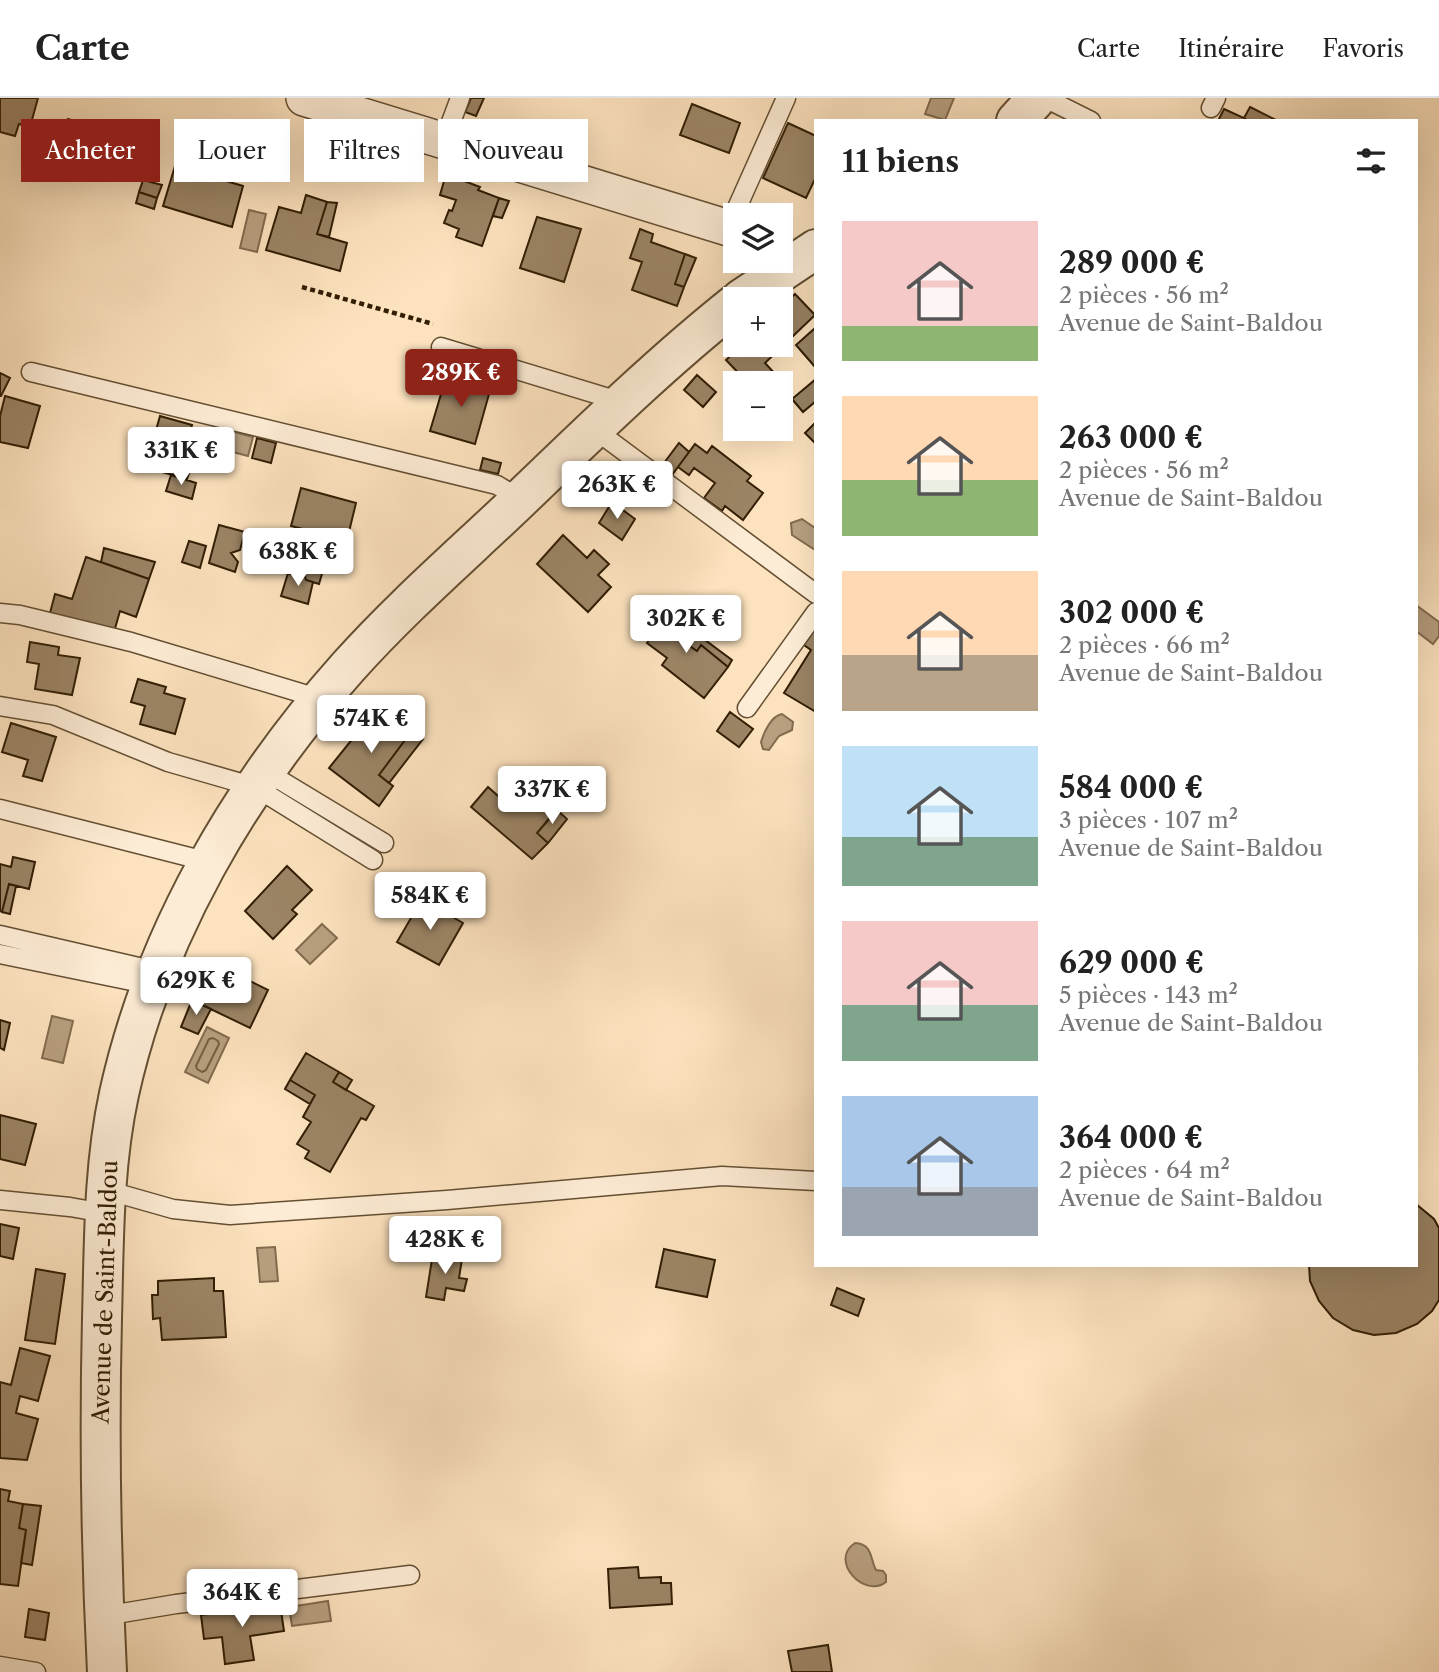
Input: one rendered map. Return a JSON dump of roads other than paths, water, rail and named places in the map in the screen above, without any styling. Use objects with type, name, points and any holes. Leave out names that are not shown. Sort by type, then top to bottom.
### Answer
[{"type":"street","points":[[304,98],[438,139]]},
{"type":"street","points":[[1018,119],[1037,98]]},
{"type":"street","points":[[578,182],[723,226]]},
{"type":"street","points":[[755,287],[799,250]]},
{"type":"street","name":"Avenue de Saint-Baldou","points":[[107,1672],[100,1420],[105,1201],[118,1097],[132,1043],[154,978],[185,905],[260,779],[348,666],[594,429],[723,313]]},
{"type":"lane","points":[[452,119],[460,98]]},
{"type":"lane","points":[[743,203],[786,98]]},
{"type":"lane","points":[[1045,98],[1087,119]]},
{"type":"lane","points":[[441,347],[624,403]]},
{"type":"lane","points":[[31,372],[497,485],[520,499]]},
{"type":"lane","points":[[594,429],[814,593]]},
{"type":"lane","points":[[0,613],[20,615],[131,642],[321,699]]},
{"type":"lane","points":[[747,708],[814,615]]},
{"type":"lane","points":[[0,706],[53,715],[168,762],[260,779],[384,843]]},
{"type":"lane","points":[[260,779],[373,860]]},
{"type":"lane","points":[[0,809],[209,862]]},
{"type":"lane","points":[[0,935],[154,978]]},
{"type":"lane","points":[[0,954],[154,978]]},
{"type":"lane","points":[[0,1200],[70,1207],[105,1201],[230,1215],[460,1199],[722,1176],[814,1181]]},
{"type":"lane","points":[[104,1616],[176,1604],[410,1575]]},
{"type":"lane","points":[[0,1666],[36,1672]]},
{"type":"water","points":[[931,98],[954,98],[945,119],[925,114]]},
{"type":"water","points":[[249,210],[266,214],[257,252],[240,248]]},
{"type":"water","points":[[215,427],[253,437],[248,456],[210,446]]},
{"type":"water","points":[[802,519],[814,527],[814,549],[792,535],[791,523]]},
{"type":"water","points":[[1418,606],[1439,622],[1439,636],[1433,644],[1418,633]]},
{"type":"water","points":[[782,714],[793,722],[792,730],[779,736],[769,750],[763,749],[761,742],[766,729],[774,718]]},
{"type":"water","points":[[322,924],[337,938],[310,964],[296,950]]},
{"type":"water","points":[[52,1016],[73,1021],[63,1063],[42,1058]]},
{"type":"water","points":[[207,1027],[229,1038],[208,1083],[185,1072]]},
{"type":"water","points":[[275,1247],[278,1281],[260,1282],[257,1248]]},
{"type":"water","points":[[855,1543],[868,1549],[876,1570],[883,1571],[886,1575],[886,1582],[878,1586],[868,1586],[852,1576],[846,1559],[848,1551]]},
{"type":"water","points":[[328,1601],[331,1621],[292,1626],[289,1607]]}]
